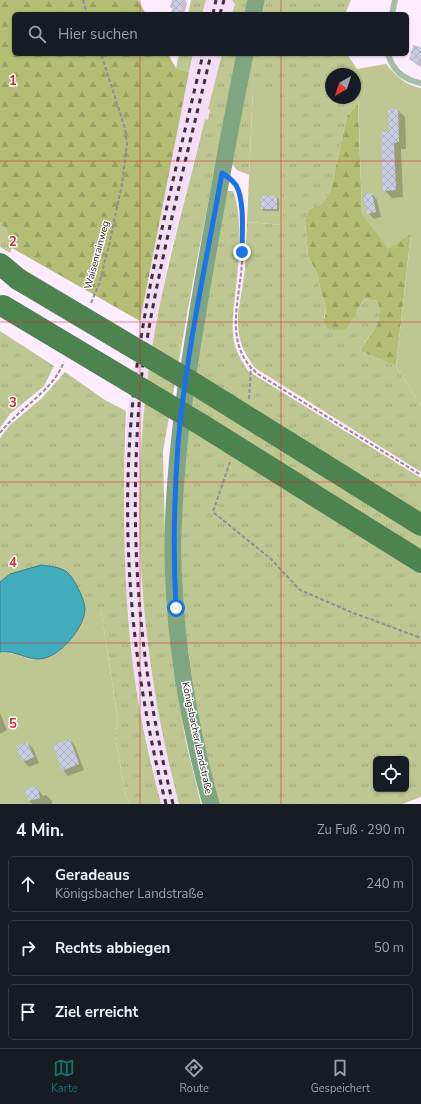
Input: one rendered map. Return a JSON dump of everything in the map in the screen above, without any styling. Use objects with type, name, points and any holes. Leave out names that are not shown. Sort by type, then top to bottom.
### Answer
[{"type":"highway","points":[[0,264],[9,273],[199,387],[421,525]]},
{"type":"highway","points":[[1,305],[221,437],[421,562]]},
{"type":"main road","points":[[253,12],[256,0]]},
{"type":"main road","name":"Königsbacher Landstraße","points":[[211,804],[198,755],[187,700],[176,608],[173,538],[178,451],[184,397],[222,173],[245,56]]},
{"type":"lane","points":[[392,12],[394,0]]},
{"type":"lane","points":[[389,56],[397,72],[409,80],[421,83]]},
{"type":"path","points":[[83,0],[86,12]]},
{"type":"path","name":"Waisenrainweg","points":[[90,305],[99,284],[110,245],[122,184],[127,144],[125,128],[102,56]]},
{"type":"path","points":[[222,173],[236,186],[241,210],[241,273],[235,324],[241,352],[251,368],[421,476]]},
{"type":"path","points":[[0,433],[8,422],[50,385],[60,373],[66,359]]},
{"type":"path","points":[[249,400],[251,368]]},
{"type":"path","points":[[231,459],[212,512],[272,559],[300,590],[350,612],[421,638]]},
{"type":"shaded area","points":[[206,0],[232,0],[235,4],[233,12],[203,12]]},
{"type":"shaded area","points":[[193,56],[221,56],[208,109],[210,110],[208,120],[205,119],[168,261],[155,331],[144,416],[139,480],[141,563],[149,659],[167,758],[179,804],[161,804],[141,715],[134,675],[123,551],[123,493],[128,412],[140,321],[156,231]]},
{"type":"green space","points":[[0,0],[138,0],[145,12],[12,12],[12,56],[169,56],[176,68],[189,72],[140,321],[12,248],[6,229],[0,222]]},
{"type":"green space","points":[[191,0],[206,0],[203,12],[188,12]]},
{"type":"green space","points":[[232,0],[248,0],[245,12],[233,12],[235,4]]},
{"type":"green space","points":[[263,0],[351,0],[346,12],[260,12]]},
{"type":"green space","points":[[179,56],[193,56],[189,72],[176,68]]},
{"type":"green space","points":[[221,56],[237,56],[193,281],[163,451],[166,587],[171,646],[185,738],[201,804],[179,804],[165,746],[154,687],[146,628],[141,568],[139,509],[141,449],[146,389],[160,303],[205,119],[208,120],[210,110],[208,109]]},
{"type":"green space","points":[[252,56],[348,56],[356,68],[325,68],[325,104],[358,104],[347,116],[330,193],[322,203],[308,210],[305,220],[308,256],[318,276],[326,308],[324,318],[357,311],[364,299],[378,301],[381,312],[380,319],[360,351],[396,366],[421,406],[421,472],[255,368],[246,355],[238,331],[238,320],[245,268],[247,222],[282,225],[253,90],[249,175],[237,170],[232,164]]},
{"type":"green space","points":[[386,64],[402,80],[410,85],[421,88],[421,406],[396,366],[411,234],[388,249],[362,214],[358,104],[361,104],[361,68]]},
{"type":"green space","points":[[253,89],[279,89],[282,225],[247,222]]},
{"type":"green space","points":[[358,104],[362,214],[411,233],[396,366],[360,351],[378,324],[380,311],[378,301],[364,299],[346,329],[335,330],[327,328],[324,323],[326,308],[318,276],[308,256],[305,220],[308,210],[322,203],[330,193],[347,116]]},
{"type":"green space","points":[[226,191],[233,191],[238,213],[239,239],[233,332],[236,349],[248,371],[421,478],[421,797],[402,804],[217,804],[197,715],[182,603],[181,505],[198,346]]},
{"type":"green space","points":[[0,222],[6,229],[12,248],[10,253],[0,247]]},
{"type":"green space","points":[[0,331],[54,366],[44,386],[10,414],[0,406]]},
{"type":"green space","points":[[65,372],[105,400],[126,411],[124,542],[130,641],[139,707],[161,804],[130,804],[126,797],[115,736],[118,721],[101,610],[32,660],[15,654],[0,652],[0,438],[10,425],[42,398]]},
{"type":"green space","points":[[0,406],[10,414],[0,428]]},
{"type":"green space","points":[[85,608],[101,610],[118,721],[115,736],[126,797],[130,804],[0,804],[0,652],[15,654],[32,660],[81,621]]},
{"type":"water","points":[[41,565],[51,566],[67,572],[76,583],[85,608],[78,630],[61,649],[48,657],[41,659],[29,658],[12,652],[0,652],[0,582],[10,574]]},
{"type":"building","points":[[174,0],[184,0],[181,12],[171,12]]},
{"type":"building","points":[[413,45],[421,47],[421,63],[409,60]]},
{"type":"building","points":[[388,109],[398,109],[399,142],[394,143],[396,190],[383,191],[381,132],[389,132]]},
{"type":"building","points":[[372,193],[376,212],[367,214],[363,195]]},
{"type":"building","points":[[261,196],[277,196],[277,209],[261,209]]},
{"type":"building","points":[[70,739],[79,764],[62,771],[53,745]]},
{"type":"building","points":[[27,742],[34,757],[23,762],[16,746]]},
{"type":"building","points":[[37,786],[40,798],[28,801],[25,789]]},
{"type":"railway","points":[[213,12],[216,0]]},
{"type":"railway","points":[[221,12],[224,0]]},
{"type":"railway","points":[[166,804],[145,707],[132,608],[128,510],[129,460],[132,410],[137,365],[152,275],[203,56]]},
{"type":"railway","points":[[173,804],[155,720],[142,635],[136,549],[135,506],[137,438],[143,364],[157,286],[211,56]]},
{"type":"route","points":[[176,608],[173,538],[178,444],[190,357],[222,173],[236,186],[239,194],[242,225],[242,252]]}]
